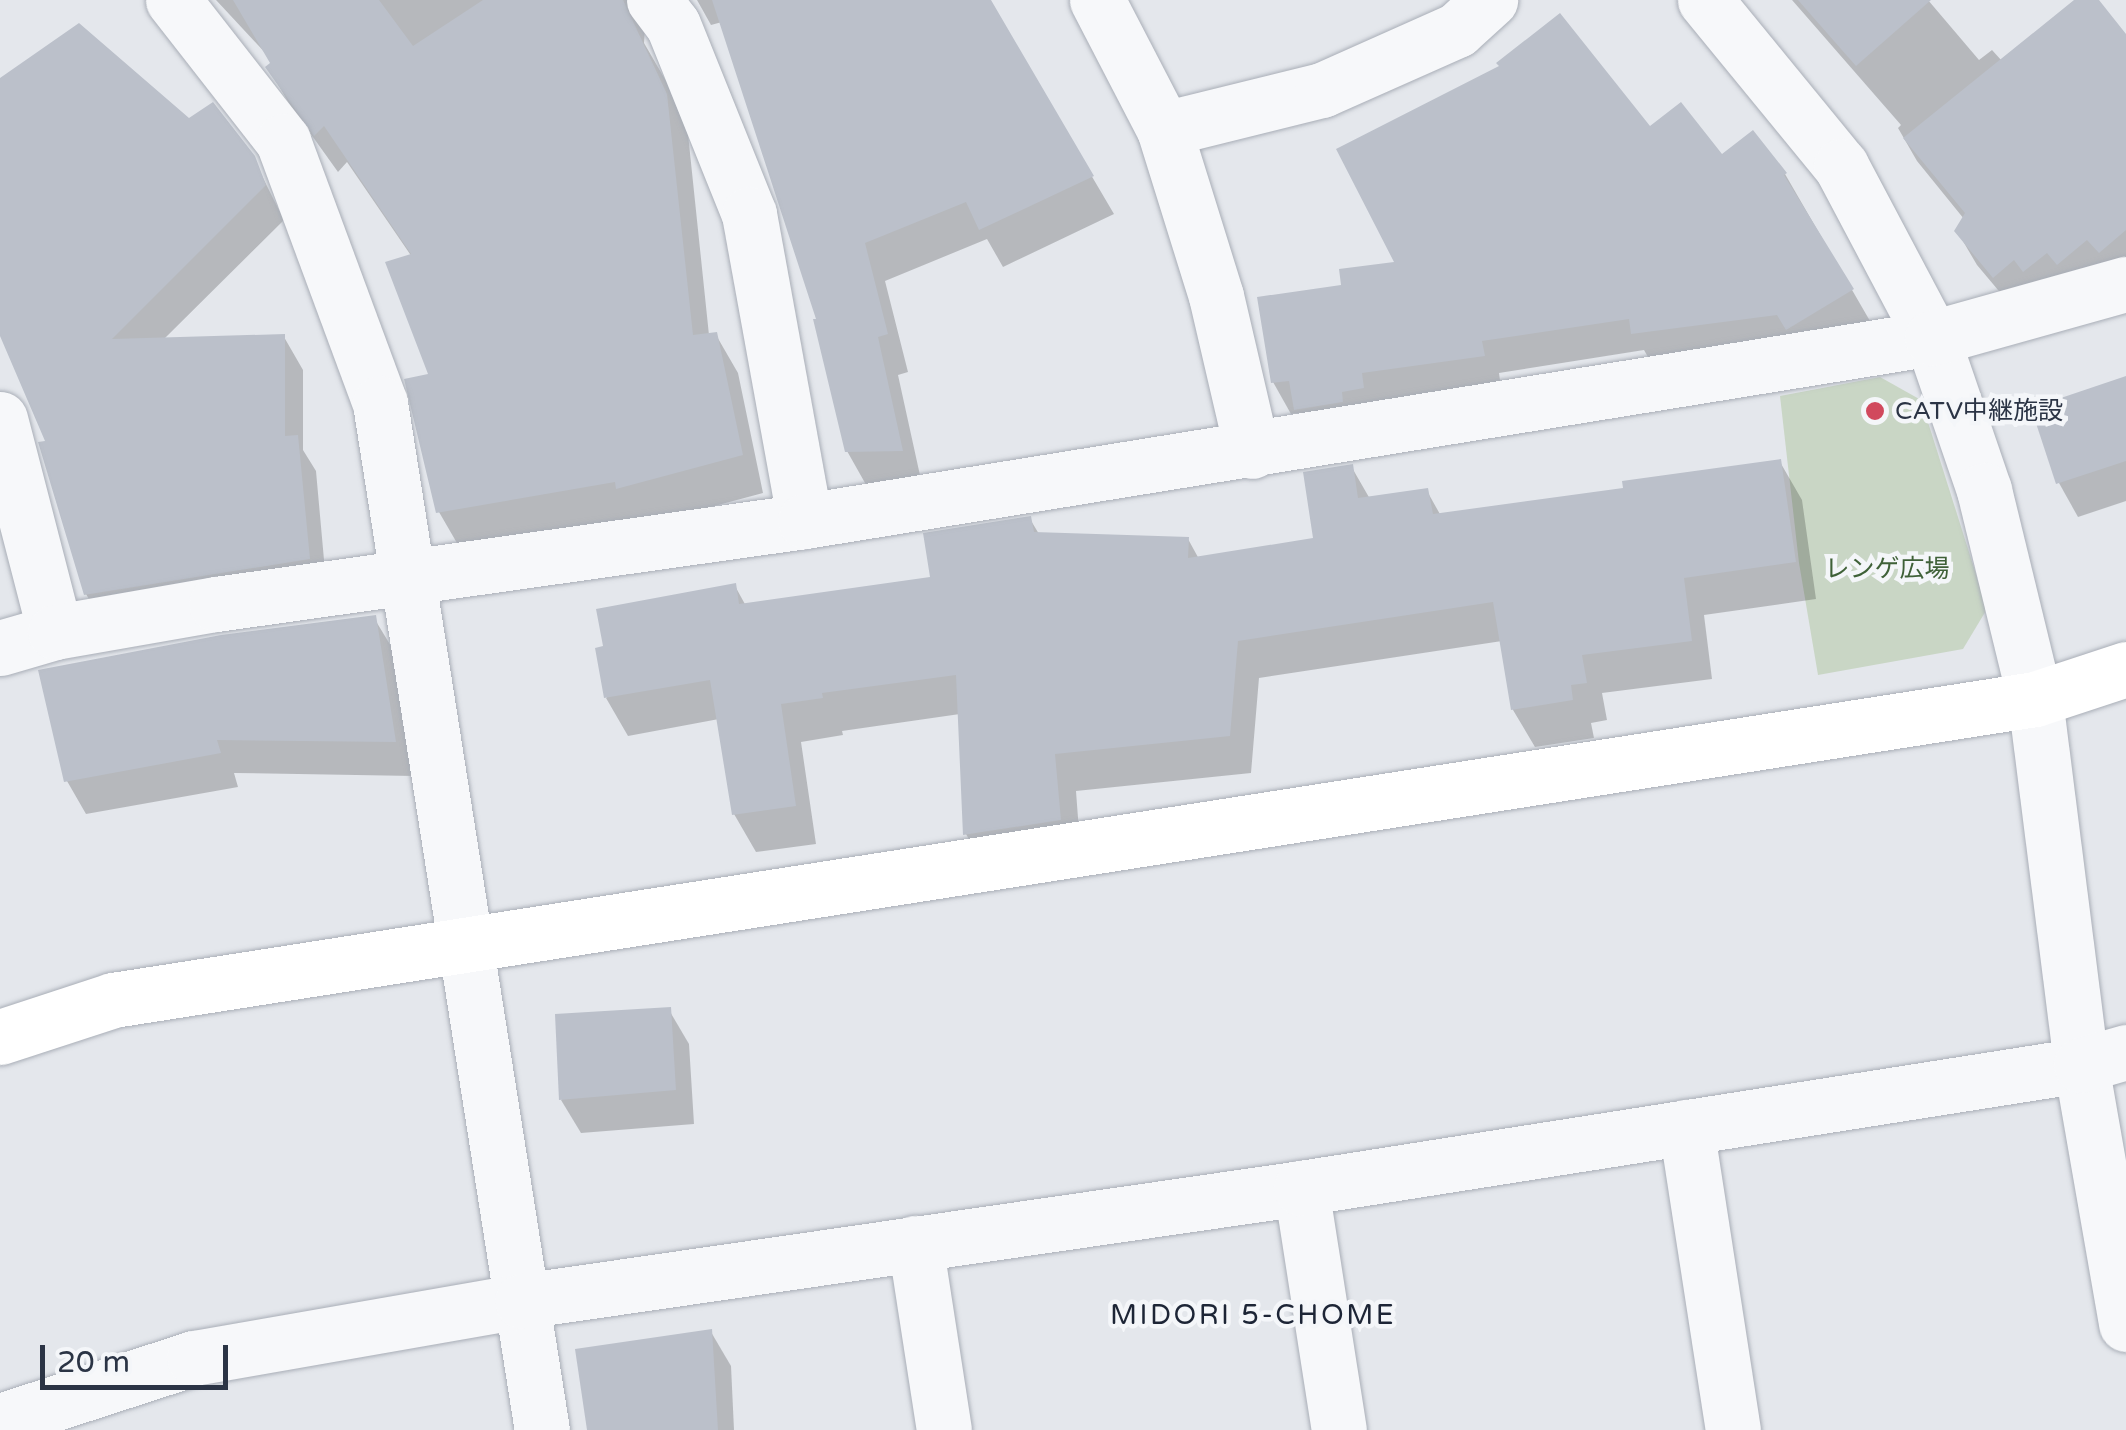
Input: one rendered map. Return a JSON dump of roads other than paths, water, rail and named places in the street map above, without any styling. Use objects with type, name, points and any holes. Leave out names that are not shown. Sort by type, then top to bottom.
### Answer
[{"type":"street","points":[[173,0],[283,142],[380,403],[411,578],[542,1430]]},
{"type":"street","points":[[654,0],[673,24],[749,214],[805,520]]},
{"type":"street","points":[[1097,0],[1164,129],[1216,296],[1252,451]]},
{"type":"street","points":[[1164,129],[1322,90],[1457,30],[1490,0]]},
{"type":"street","points":[[1705,0],[1841,166],[1932,338],[1984,490],[2034,698],[2104,1058],[2126,1324]]},
{"type":"street","points":[[0,648],[55,632],[216,604],[1252,451],[1932,338],[2126,284]]},
{"type":"street","points":[[0,419],[55,632]]},
{"type":"street","points":[[0,1037],[113,1000],[2034,698],[2126,669]]},
{"type":"street","points":[[0,1421],[194,1358],[522,1301],[1300,1188],[2104,1058]]},
{"type":"street","points":[[1686,1127],[1733,1430]]},
{"type":"street","points":[[1300,1188],[1338,1430]]},
{"type":"street","points":[[915,1244],[944,1430]]},
{"type":"place","name":"CATV中継施設","points":[[1875,411]]},
{"type":"district","name":"MIDORI 5-CHOME","points":[[1253,1315]]},
{"type":"park label","name":"レンゲ広場","points":[[1887,569]]}]
